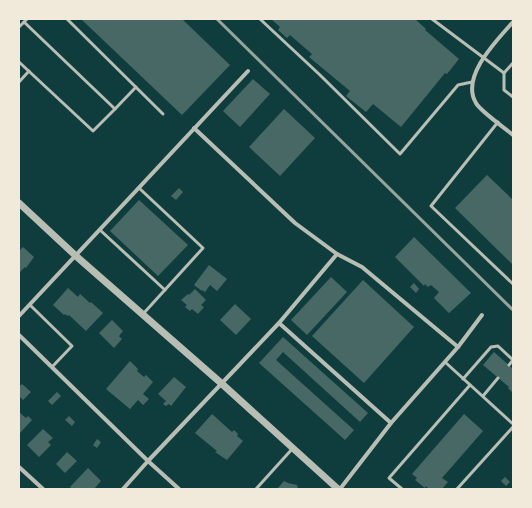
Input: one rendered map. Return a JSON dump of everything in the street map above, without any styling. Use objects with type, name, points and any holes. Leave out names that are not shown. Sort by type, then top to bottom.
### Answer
[{"type":"street","points":[[513,22],[490,48],[472,82],[471,91],[476,104],[513,135]]},
{"type":"street","points":[[19,316],[248,71]]},
{"type":"street","points":[[194,128],[295,223],[337,254],[362,267],[458,347]]},
{"type":"street","points":[[19,203],[76,256],[339,489],[391,423],[458,347],[482,315]]},
{"type":"street","points":[[123,489],[279,323],[337,254]]},
{"type":"street","points":[[279,323],[391,423]]},
{"type":"street","points":[[19,335],[148,461],[180,489]]},
{"type":"street","points":[[19,467],[43,489]]},
{"type":"lane","points":[[67,19],[163,114]]},
{"type":"lane","points":[[260,19],[320,74],[400,154],[458,85],[472,82]]},
{"type":"lane","points":[[432,19],[504,73]]},
{"type":"lane","points":[[19,27],[25,20],[115,109]]},
{"type":"lane","points":[[19,62],[93,131],[136,87]]},
{"type":"lane","points":[[513,62],[504,73],[504,90],[513,97]]},
{"type":"lane","points":[[19,82],[29,72]]},
{"type":"lane","points":[[498,122],[431,206],[513,284]]},
{"type":"lane","points":[[139,188],[203,248],[143,314]]},
{"type":"lane","points":[[100,230],[165,290]]},
{"type":"lane","points":[[30,305],[72,346],[52,367]]},
{"type":"lane","points":[[463,379],[491,347],[498,346],[513,360],[509,365]]},
{"type":"lane","points":[[445,362],[513,425],[457,489]]},
{"type":"lane","points":[[483,396],[498,378]]},
{"type":"lane","points":[[402,489],[389,478],[470,385]]},
{"type":"lane","points":[[256,489],[293,448]]},
{"type":"building","points":[[81,19],[182,19],[230,65],[182,115]]},
{"type":"building","points":[[271,19],[415,19],[426,29],[425,30],[459,59],[447,74],[445,73],[401,127],[373,104],[366,112],[346,96],[350,91],[309,57],[312,54],[290,35],[287,38],[278,30],[280,27]]},
{"type":"building","points":[[253,79],[270,94],[240,127],[223,111]]},
{"type":"building","points":[[284,109],[315,138],[280,176],[249,147]]},
{"type":"building","points":[[487,175],[513,200],[513,265],[455,208]]},
{"type":"building","points":[[179,188],[183,192],[176,200],[171,196]]},
{"type":"building","points":[[139,200],[188,245],[158,276],[110,231]]},
{"type":"building","points":[[414,237],[471,293],[449,313],[434,298],[439,292],[431,285],[428,287],[425,284],[424,286],[395,257]]},
{"type":"building","points":[[23,247],[34,257],[26,268],[25,267],[19,273],[19,251]]},
{"type":"building","points":[[209,265],[227,279],[217,291],[210,285],[205,292],[194,285]]},
{"type":"building","points":[[331,277],[347,292],[307,335],[291,320]]},
{"type":"building","points":[[363,280],[414,327],[364,383],[312,336]]},
{"type":"building","points":[[414,283],[419,289],[416,293],[410,287]]},
{"type":"building","points":[[68,288],[78,297],[80,294],[103,313],[86,331],[69,315],[64,315],[53,305]]},
{"type":"building","points":[[195,289],[206,300],[201,305],[204,307],[198,314],[192,309],[190,311],[185,307],[187,305],[181,300]]},
{"type":"building","points":[[235,304],[251,319],[236,335],[220,320]]},
{"type":"building","points":[[112,320],[123,331],[119,336],[122,339],[114,348],[99,333]]},
{"type":"building","points":[[283,337],[368,413],[360,422],[283,352],[276,360],[354,430],[345,440],[259,363]]},
{"type":"building","points":[[494,352],[513,369],[513,393],[508,388],[509,387],[483,365]]},
{"type":"building","points":[[130,361],[138,369],[137,371],[144,377],[146,375],[153,382],[143,394],[149,399],[143,405],[138,400],[130,409],[106,389]]},
{"type":"building","points":[[174,377],[186,387],[171,406],[169,404],[166,406],[163,404],[166,401],[158,394]]},
{"type":"building","points":[[22,384],[31,392],[23,400],[19,396],[19,387]]},
{"type":"building","points":[[57,392],[61,396],[52,405],[48,401]]},
{"type":"building","points":[[19,412],[26,418],[28,416],[32,420],[19,434]]},
{"type":"building","points":[[212,414],[232,432],[234,430],[238,434],[237,436],[243,441],[227,460],[215,452],[217,451],[195,433]]},
{"type":"building","points":[[464,414],[483,431],[442,478],[448,482],[442,489],[429,489],[426,486],[425,488],[415,480],[417,478],[412,474]]},
{"type":"building","points":[[69,416],[75,422],[72,426],[65,420]]},
{"type":"building","points":[[43,429],[53,438],[48,442],[51,445],[39,457],[27,445]]},
{"type":"building","points":[[97,439],[101,442],[97,448],[93,445]]},
{"type":"building","points":[[67,452],[77,461],[65,473],[56,464]]},
{"type":"building","points":[[88,468],[101,481],[94,489],[72,489],[70,487]]},
{"type":"building","points":[[505,477],[510,482],[506,486],[501,481]]},
{"type":"building","points":[[284,481],[297,485],[298,489],[277,489]]},
{"type":"railway","points":[[217,19],[513,310]]}]
